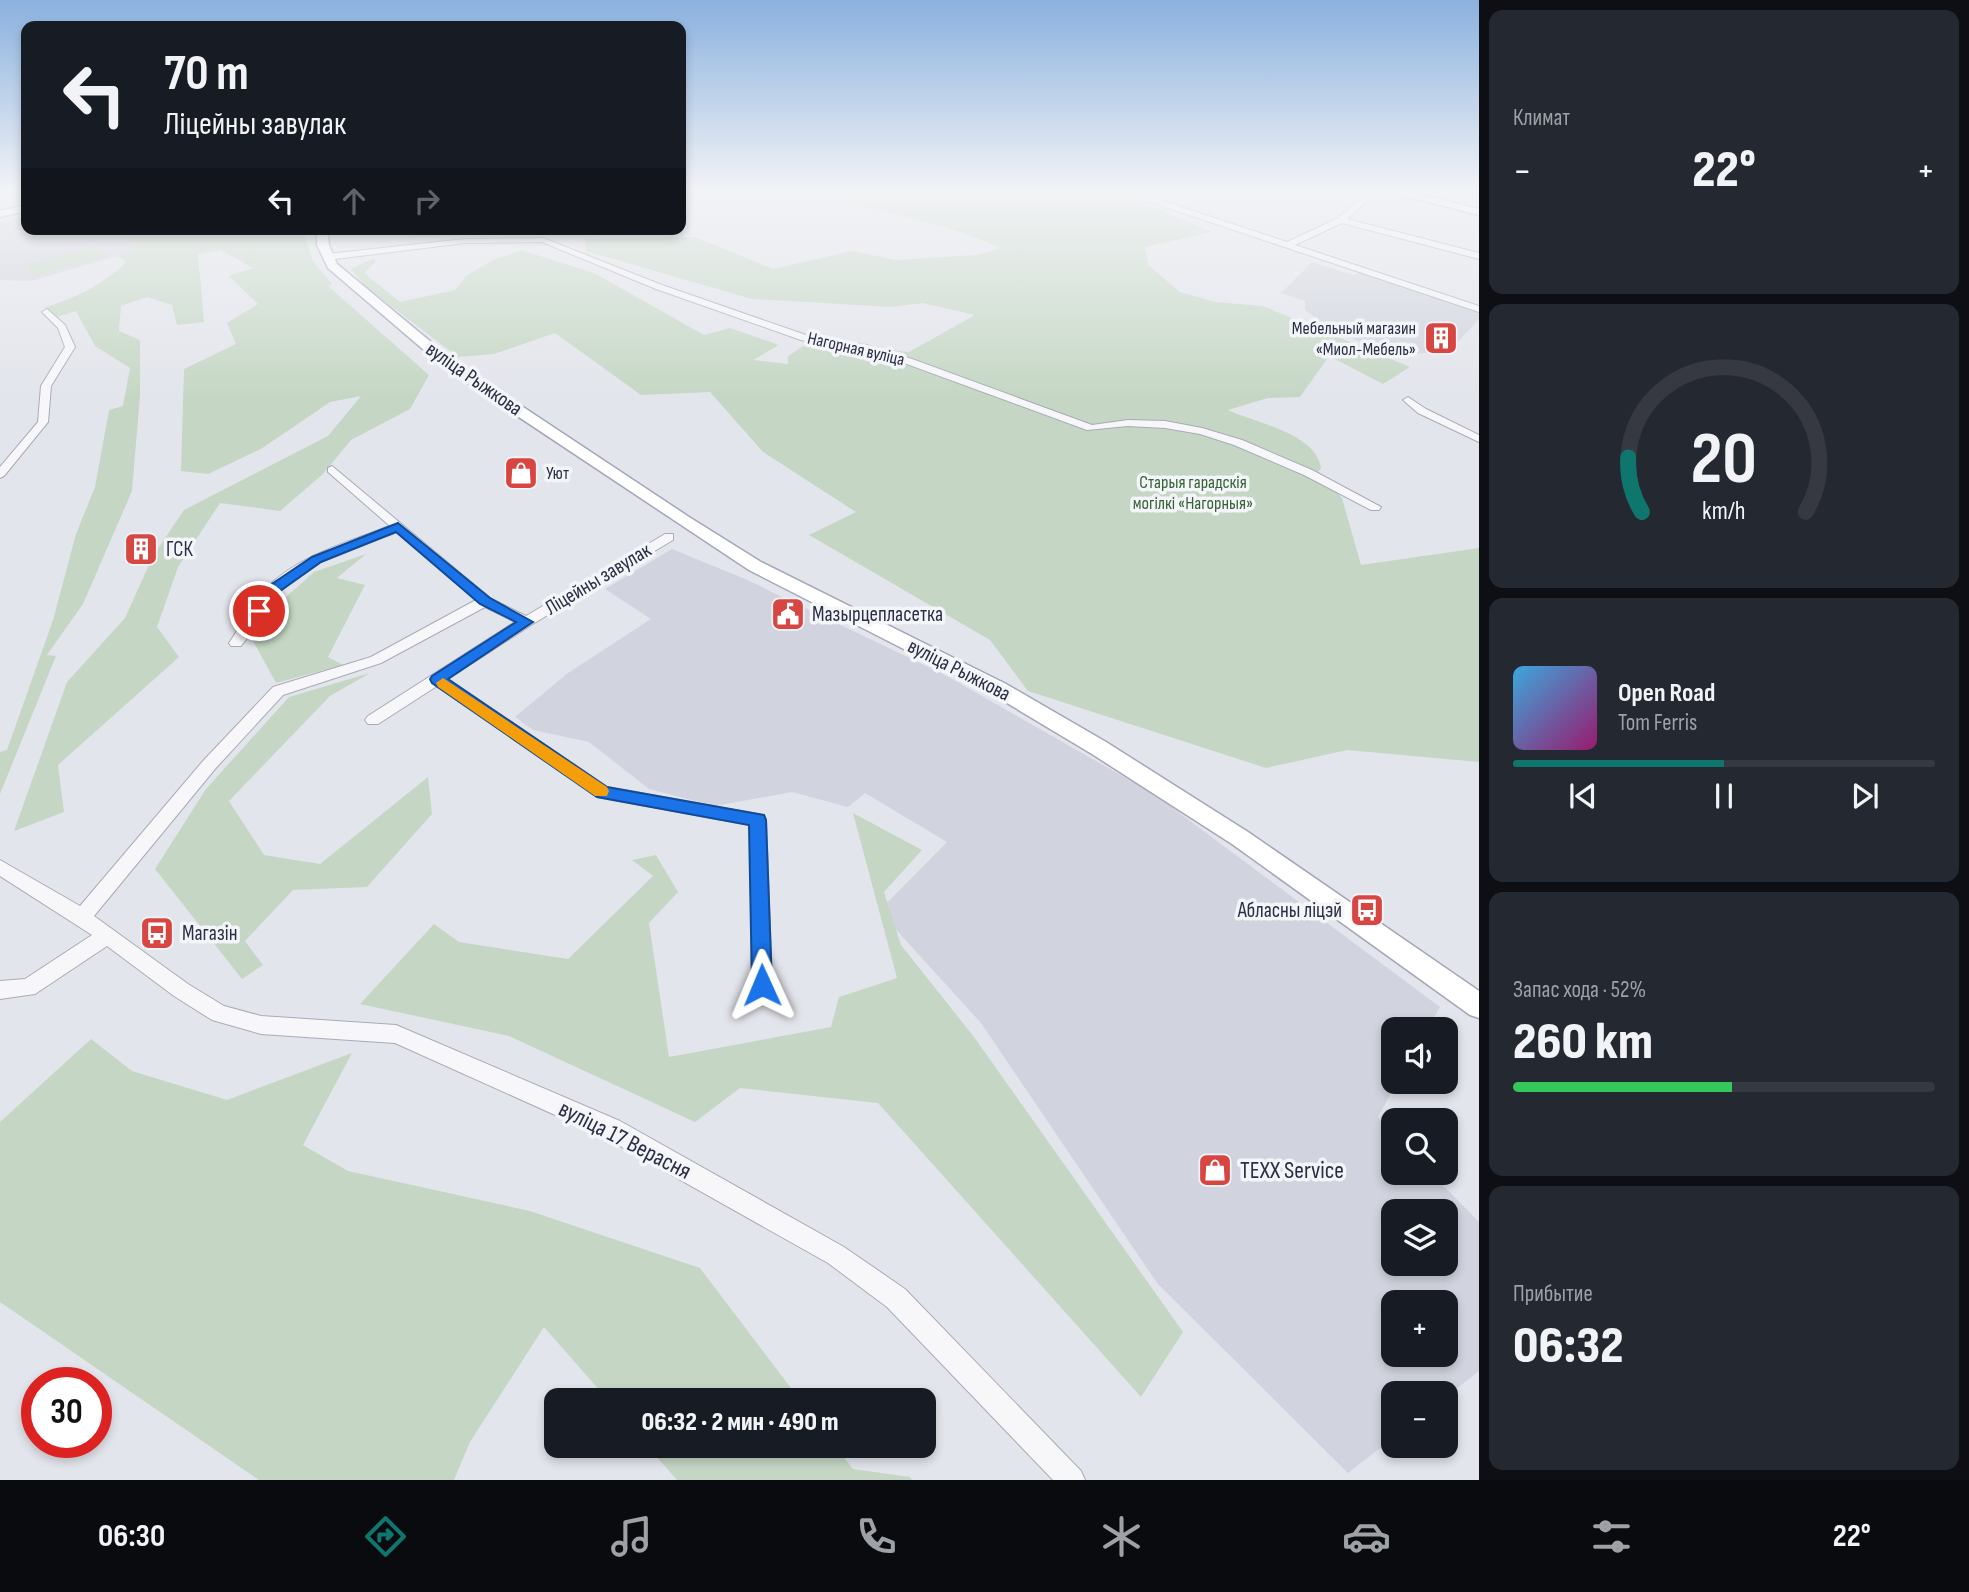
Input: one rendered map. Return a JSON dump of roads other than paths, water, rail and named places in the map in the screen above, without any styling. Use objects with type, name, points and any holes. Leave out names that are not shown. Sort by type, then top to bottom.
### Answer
[{"type":"main road","name":"вуліца Рыжкова","points":[[328,258],[340,275],[450,365],[683,521],[755,566],[999,689],[1099,748],[1240,838],[1479,1006]]},
{"type":"street","name":"Нагорная вуліца","points":[[588,258],[659,287],[804,338],[866,348],[908,360],[1091,428],[1116,422],[1158,422],[1231,441],[1300,467],[1374,507]]},
{"type":"street","points":[[1332,258],[1477,306]]},
{"type":"street","points":[[0,474],[43,422],[46,386],[70,347],[62,327],[47,312]]},
{"type":"street","points":[[1408,400],[1422,411],[1479,439]]},
{"type":"street","name":"Ліцейны завулак","points":[[332,470],[485,601],[526,622]]},
{"type":"street","points":[[236,643],[248,630],[271,591],[316,560],[398,527]]},
{"type":"street","name":"Ліцейны завулак","points":[[373,720],[526,622],[669,537]]},
{"type":"street","points":[[82,917],[209,765],[278,691],[376,660],[485,601]]},
{"type":"street","points":[[437,679],[603,793],[758,820],[762,985]]},
{"type":"street","name":"вуліца 17 Верасня","points":[[0,867],[82,917],[219,1014],[261,1025],[396,1034],[624,1136],[836,1255],[896,1298],[1072,1480]]},
{"type":"street","points":[[0,990],[28,988],[106,936]]},
{"type":"place","name":"Мебельный магазин «Миол-Мебель»","points":[[1441,338]]},
{"type":"place","name":"Уют","points":[[521,473]]},
{"type":"place","name":"ГСК","points":[[141,549]]},
{"type":"place","name":"Мазырцепласетка","points":[[788,614]]},
{"type":"place","name":"Абласны ліцэй","points":[[1367,910]]},
{"type":"place","name":"Магазін","points":[[157,933]]},
{"type":"place","name":"TEXX Service","points":[[1215,1170]]},
{"type":"park label","name":"Старыя гарадскія могілкі «Нагорныя»","points":[[1193,492]]}]
